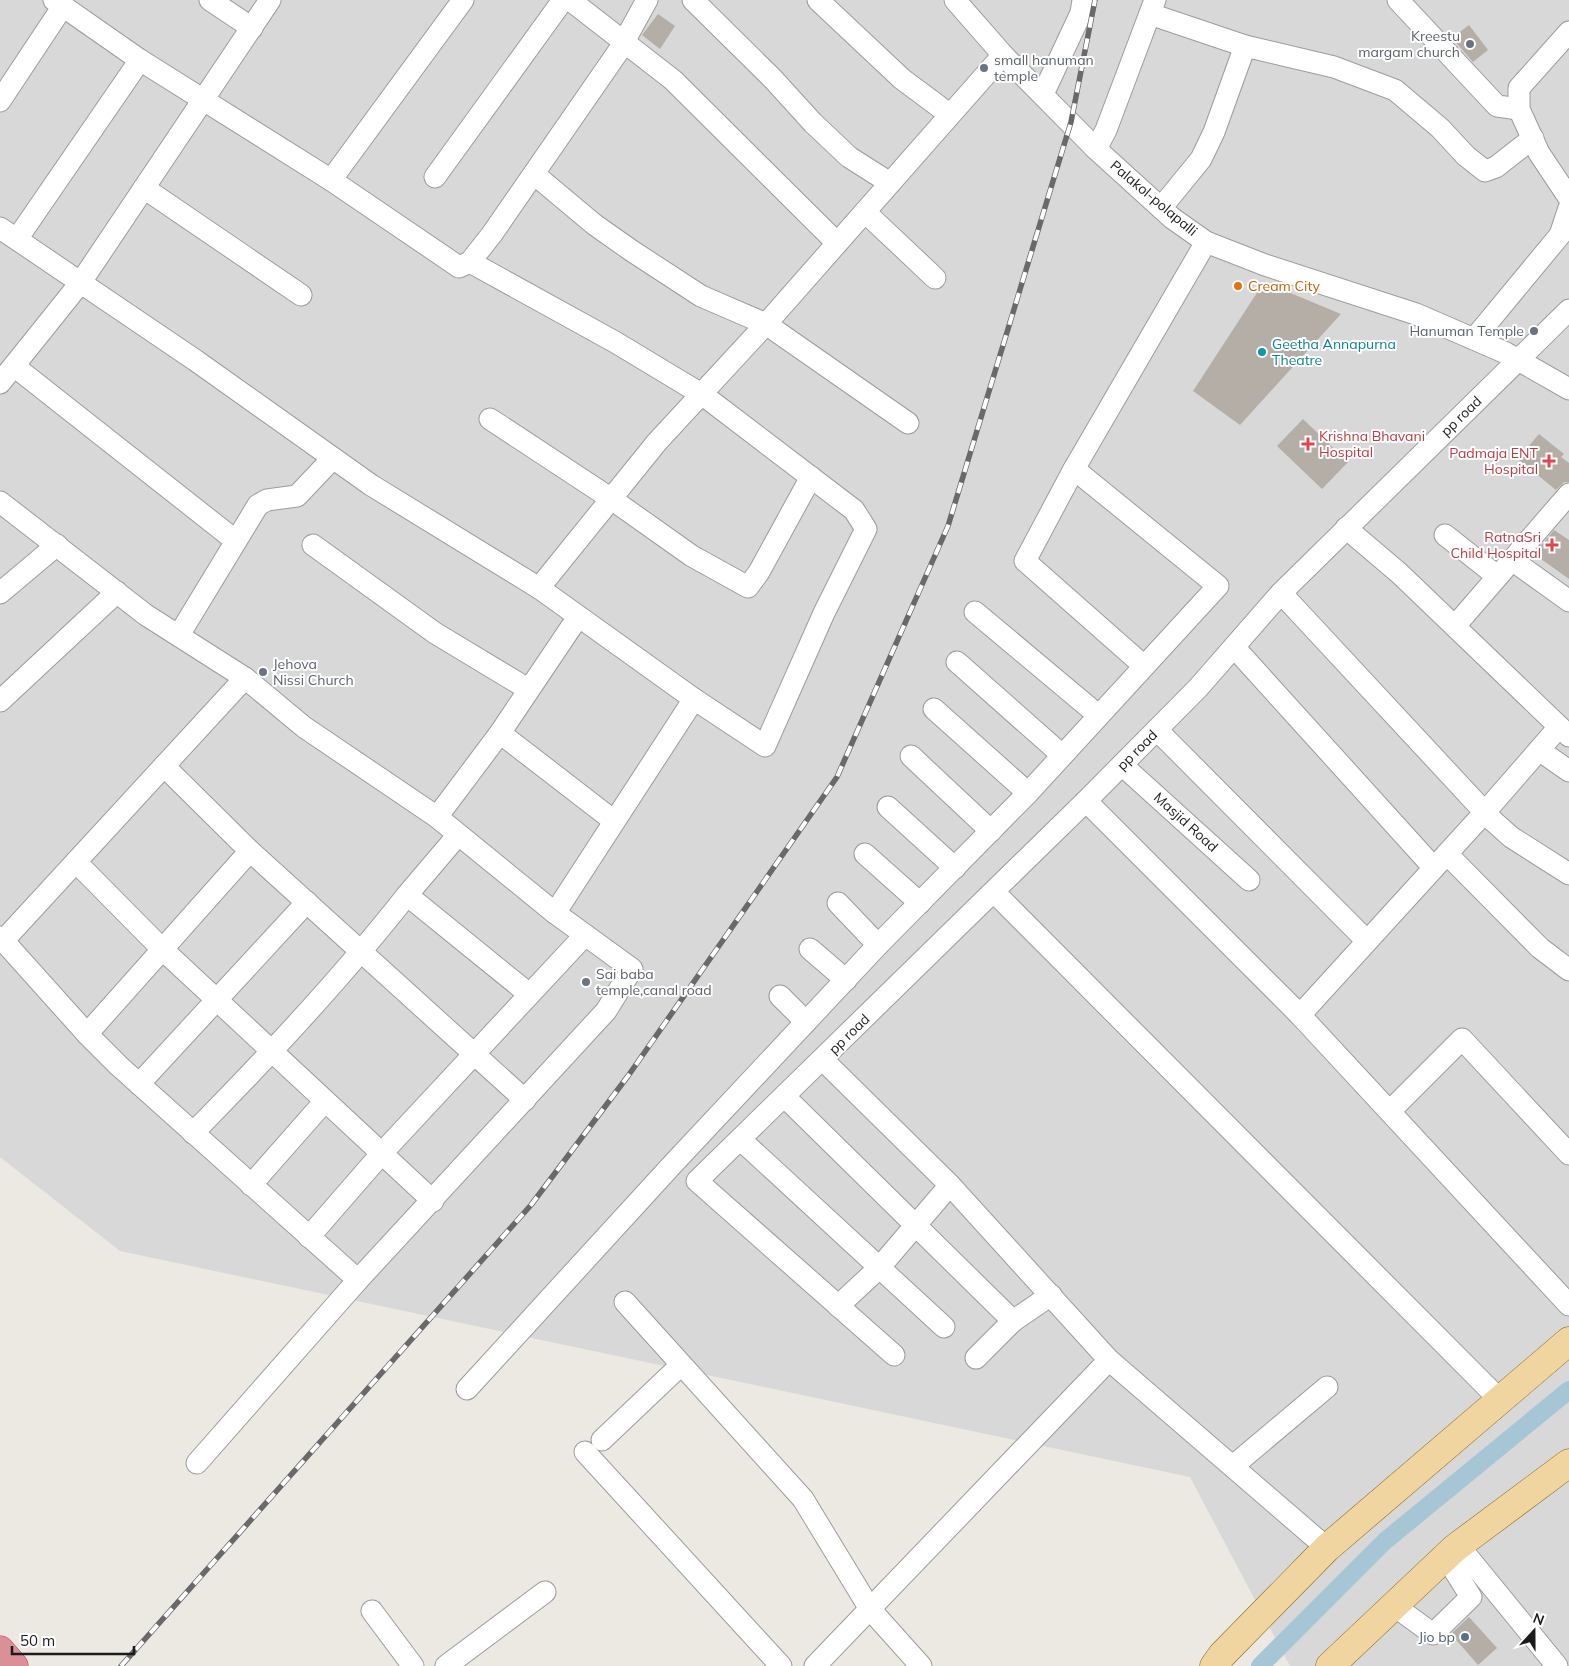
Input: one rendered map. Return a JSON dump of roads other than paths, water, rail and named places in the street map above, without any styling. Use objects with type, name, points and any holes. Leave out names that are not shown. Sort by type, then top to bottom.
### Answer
[{"type":"main road","points":[[1214,1666],[1222,1655],[1327,1548],[1569,1342]]},
{"type":"main road","points":[[1330,1666],[1452,1551],[1569,1462]]},
{"type":"street","points":[[210,0],[252,28]]},
{"type":"street","points":[[0,383],[81,282],[270,0]]},
{"type":"street","points":[[331,180],[464,0]]},
{"type":"street","points":[[435,178],[563,0]]},
{"type":"street","points":[[570,0],[673,80],[837,243]]},
{"type":"street","points":[[0,100],[59,3],[140,60],[331,180],[459,266],[470,262],[492,234],[625,41],[648,0]]},
{"type":"street","points":[[693,0],[843,151],[890,183]]},
{"type":"street","points":[[818,0],[902,79],[949,114]]},
{"type":"street","name":"Palakol-polapalli","points":[[955,0],[1003,55],[1096,149],[1161,208],[1206,242],[1266,265],[1416,314],[1518,360],[1569,389]]},
{"type":"street","points":[[1043,94],[1081,13],[1083,0]]},
{"type":"street","points":[[1398,0],[1475,86],[1497,106],[1519,109]]},
{"type":"street","points":[[1096,149],[1106,130],[1152,7],[1245,46],[1334,68],[1395,90],[1440,128],[1466,156],[1485,171],[1496,167],[1532,138]]},
{"type":"street","points":[[1569,32],[1519,88],[1519,109],[1532,138],[1539,153],[1569,198]]},
{"type":"street","points":[[1161,208],[1201,159],[1214,132],[1245,46]]},
{"type":"street","points":[[539,588],[657,442],[703,395],[1003,55]]},
{"type":"street","points":[[140,60],[8,234],[195,360],[371,485],[539,588],[694,699],[765,746],[824,613],[866,529],[854,510],[703,395],[614,342],[470,262]]},
{"type":"street","points":[[534,174],[595,225],[701,296],[766,324],[908,423]]},
{"type":"street","points":[[144,188],[301,295]]},
{"type":"street","points":[[1474,339],[1560,235],[1569,208]]},
{"type":"street","points":[[864,212],[935,278]]},
{"type":"street","points":[[1144,666],[1025,561],[1074,469],[1206,242]]},
{"type":"street","name":"pp road","points":[[838,1306],[697,1181],[1086,801],[1198,688],[1281,593],[1569,310]]},
{"type":"street","points":[[14,366],[236,541]]},
{"type":"street","points":[[490,419],[610,498],[692,556],[748,587],[759,572],[811,477]]},
{"type":"street","points":[[179,635],[258,505],[267,500],[298,496],[333,458]]},
{"type":"street","points":[[467,1389],[878,945],[1028,793],[1218,586],[1074,469]]},
{"type":"street","points":[[1454,626],[1569,494]]},
{"type":"street","points":[[0,502],[146,615],[245,678],[304,727],[437,817],[555,913],[632,969],[606,1011],[433,1201],[358,1280],[197,1463]]},
{"type":"street","points":[[1300,1015],[1539,750],[1564,731],[1399,573],[1346,528]]},
{"type":"street","points":[[1445,535],[1497,576]]},
{"type":"street","points":[[0,592],[57,545]]},
{"type":"street","points":[[314,545],[435,633],[528,688]]},
{"type":"street","points":[[1512,560],[1569,601]]},
{"type":"street","points":[[0,701],[116,592]]},
{"type":"street","points":[[1281,593],[1485,812],[1511,837],[1569,874]]},
{"type":"street","points":[[975,612],[1098,715]]},
{"type":"street","points":[[437,817],[500,733],[528,688],[578,617]]},
{"type":"street","points":[[1234,647],[1440,861],[1540,948],[1569,970]]},
{"type":"street","points":[[957,662],[1062,755]]},
{"type":"street","points":[[245,678],[76,862],[2,938],[87,1034],[139,1084],[358,1280]]},
{"type":"street","points":[[555,913],[694,699]]},
{"type":"street","points":[[934,708],[1028,793]]},
{"type":"street","points":[[1157,730],[1367,941]]},
{"type":"street","points":[[500,733],[614,820]]},
{"type":"street","points":[[1539,750],[1569,771]]},
{"type":"street","points":[[911,756],[991,831]]},
{"type":"street","name":"Masjid Road","points":[[1122,765],[1249,880]]},
{"type":"street","points":[[164,766],[250,851],[525,1100]]},
{"type":"street","points":[[1086,801],[1300,1015],[1569,1305]]},
{"type":"street","points":[[888,806],[955,868]]},
{"type":"street","points":[[194,1133],[272,1052],[362,952],[458,835]]},
{"type":"street","points":[[87,1034],[250,851]]},
{"type":"street","points":[[865,854],[920,903]]},
{"type":"street","points":[[76,862],[162,949],[433,1201]]},
{"type":"street","points":[[994,892],[1500,1400]]},
{"type":"street","points":[[407,895],[529,994]]},
{"type":"street","points":[[139,1084],[307,902]]},
{"type":"street","points":[[838,902],[878,945]]},
{"type":"street","points":[[310,1236],[473,1053],[585,935]]},
{"type":"street","points":[[810,949],[846,980]]},
{"type":"street","points":[[780,996],[806,1022]]},
{"type":"street","points":[[1390,1111],[1462,1039],[1569,1154]]},
{"type":"street","points":[[823,1060],[950,1185],[1109,1360],[1327,1548]]},
{"type":"street","points":[[785,1097],[1013,1321]]},
{"type":"street","points":[[251,1184],[326,1101]]},
{"type":"street","points":[[741,1140],[944,1328]]},
{"type":"street","points":[[894,1355],[838,1306],[879,1268],[950,1185]]},
{"type":"street","points":[[976,1358],[1013,1321],[1050,1295]]},
{"type":"street","points":[[625,1302],[802,1499],[870,1609],[921,1666]]},
{"type":"street","points":[[815,1666],[1109,1360]]},
{"type":"street","points":[[602,1440],[681,1365]]},
{"type":"street","points":[[1233,1466],[1326,1387]]},
{"type":"street","points":[[585,1452],[781,1666]]},
{"type":"street","points":[[1394,1606],[1433,1634],[1472,1597],[1452,1551]]},
{"type":"street","points":[[1452,1551],[1552,1659]]},
{"type":"street","points":[[446,1666],[545,1592]]},
{"type":"street","points":[[372,1611],[413,1666]]},
{"type":"waterway","points":[[1260,1666],[1385,1541],[1569,1390]]},
{"type":"railway","points":[[121,1666],[531,1205],[628,1076],[837,777],[948,526],[1071,122],[1095,0]]},
{"type":"place","name":"Kreestu margam church","points":[[1470,44]]},
{"type":"place","name":"small hanuman temple","points":[[984,68]]},
{"type":"place","name":"Cream City","points":[[1238,286]]},
{"type":"place","name":"Hanuman Temple","points":[[1534,331]]},
{"type":"place","name":"Geetha Annapurna Theatre","points":[[1262,352]]},
{"type":"place","name":"Krishna Bhavani Hospital","points":[[1308,444]]},
{"type":"place","name":"Padmaja ENT Hospital","points":[[1549,461]]},
{"type":"place","name":"RatnaSri Child Hospital","points":[[1552,545]]},
{"type":"place","name":"Jehova Nissi Church","points":[[263,672]]},
{"type":"place","name":"Sai baba temple,canal road","points":[[586,982]]},
{"type":"place","name":"Jio bp","points":[[1465,1637]]}]
